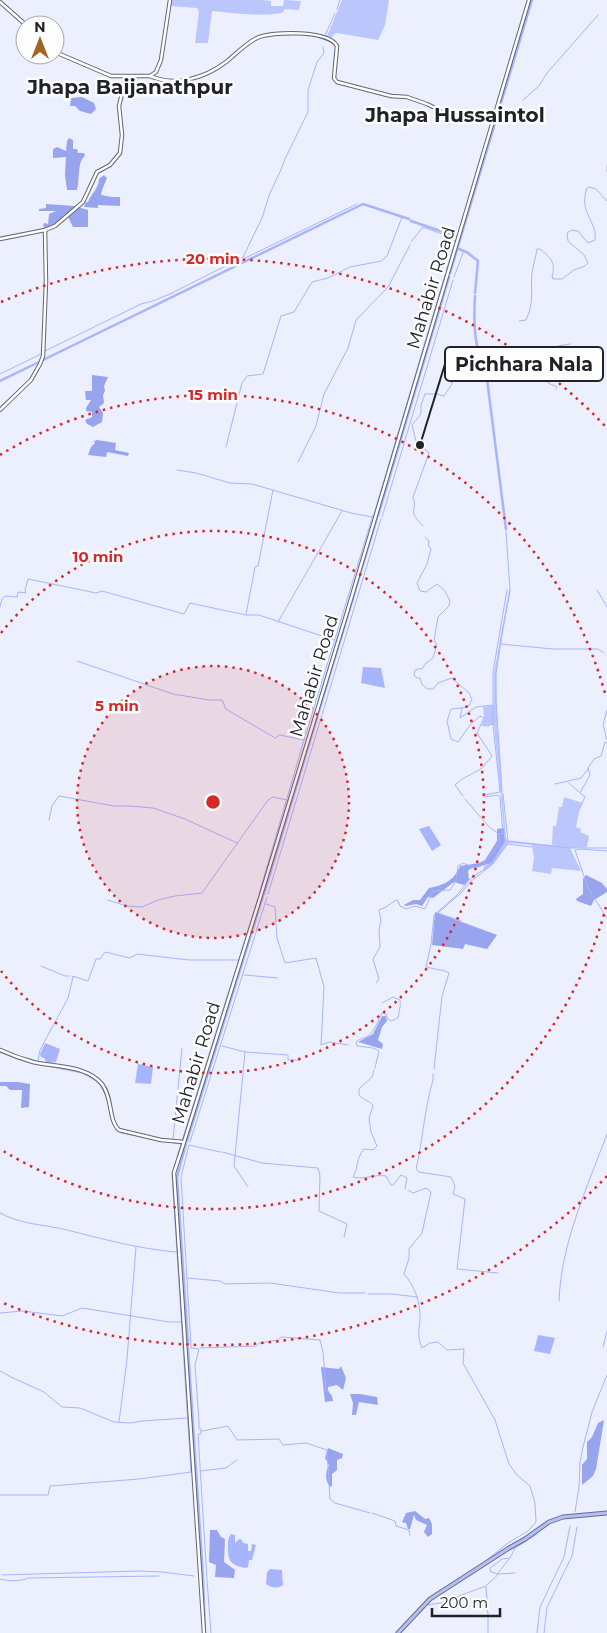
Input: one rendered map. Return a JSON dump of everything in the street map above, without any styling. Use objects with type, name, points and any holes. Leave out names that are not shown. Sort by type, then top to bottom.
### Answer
[{"type":"main road","points":[[398,1633],[430,1599],[549,1522],[563,1517],[607,1513]]},
{"type":"street","points":[[155,78],[161,60],[170,0]]},
{"type":"street","name":"Mahabir Road","points":[[0,1050],[32,1062],[73,1068],[94,1077],[103,1086],[108,1095],[113,1119],[119,1130],[161,1140],[184,1142],[348,609],[529,0]]},
{"type":"street","points":[[0,2],[15,15]]},
{"type":"street","points":[[65,56],[111,76],[150,76],[184,80],[199,76],[226,62],[247,44],[259,37],[283,34],[324,37],[334,41],[337,46],[334,78],[337,82],[391,96],[407,97],[427,104],[439,110],[449,122]]},
{"type":"street","points":[[150,76],[156,72]]},
{"type":"street","points":[[0,239],[45,230],[54,226],[86,197],[97,172],[118,158],[122,141],[119,100],[126,77]]},
{"type":"street","points":[[0,410],[31,380],[40,364],[43,352],[46,277],[45,230]]},
{"type":"street","points":[[184,1142],[174,1173],[204,1633]]},
{"type":"shaded area","points":[[172,0],[263,0],[271,1],[271,6],[283,6],[284,0],[301,1],[299,10],[285,9],[282,13],[265,15],[212,11],[208,43],[195,43],[199,12],[197,8],[171,6]]},
{"type":"shaded area","points":[[342,0],[389,0],[385,25],[378,40],[337,33],[332,38],[327,36]]},
{"type":"shaded area","points":[[82,97],[94,103],[96,109],[91,114],[80,111],[75,106],[70,106],[71,98]]},
{"type":"shaded area","points":[[69,138],[73,140],[73,149],[77,149],[78,153],[84,153],[85,156],[82,158],[80,166],[77,190],[67,190],[65,175],[66,157],[53,158],[53,149],[57,147],[66,151]]},
{"type":"shaded area","points":[[104,175],[107,178],[101,195],[120,197],[120,206],[98,205],[98,208],[84,207],[96,188],[99,179]]},
{"type":"shaded area","points":[[46,204],[75,206],[88,210],[88,227],[73,227],[67,215],[58,223],[46,229],[43,226],[44,223],[48,224],[49,214],[56,211],[39,211],[39,209],[46,208]]},
{"type":"shaded area","points":[[92,375],[108,377],[104,386],[104,403],[99,407],[103,413],[102,422],[93,427],[87,424],[85,420],[92,417],[92,412],[86,411],[91,400],[86,400],[85,391],[92,391]]},
{"type":"shaded area","points":[[94,441],[116,443],[115,450],[129,453],[128,456],[107,452],[106,457],[88,455],[95,443]]},
{"type":"shaded area","points":[[509,590],[496,674],[497,724],[506,838],[508,841],[552,845],[553,826],[556,826],[559,807],[562,807],[564,797],[583,803],[576,827],[581,829],[580,832],[589,836],[587,847],[570,848],[581,871],[552,868],[551,874],[532,871],[534,858],[532,845],[509,843],[493,864],[484,871],[484,866],[492,863],[505,841],[494,725],[482,725],[484,718],[483,707],[494,705],[494,673]]},
{"type":"shaded area","points":[[363,667],[381,668],[385,688],[361,683]]},
{"type":"shaded area","points":[[429,826],[441,845],[432,851],[419,829]]},
{"type":"shaded area","points":[[504,828],[505,841],[492,863],[470,869],[468,871],[469,880],[464,885],[454,882],[433,898],[428,897],[422,906],[416,904],[404,905],[413,900],[420,900],[429,888],[452,879],[460,866],[479,863],[485,860],[497,841],[497,829]]},
{"type":"shaded area","points":[[586,875],[602,883],[607,889],[607,892],[594,900],[591,906],[576,899],[583,894],[583,879]]},
{"type":"shaded area","points":[[435,912],[497,935],[487,949],[465,944],[463,949],[432,945]]},
{"type":"shaded area","points":[[382,1016],[386,1016],[387,1021],[382,1027],[378,1040],[383,1044],[382,1049],[358,1042],[373,1034]]},
{"type":"shaded area","points":[[45,1043],[60,1049],[56,1062],[47,1063],[41,1057],[40,1054]]},
{"type":"shaded area","points":[[138,1064],[153,1067],[151,1084],[135,1083]]},
{"type":"shaded area","points":[[0,1082],[30,1084],[29,1107],[21,1108],[22,1090],[10,1090],[6,1086],[0,1086]]},
{"type":"shaded area","points":[[538,1335],[555,1338],[550,1354],[534,1351]]},
{"type":"shaded area","points":[[341,1366],[346,1378],[343,1390],[337,1385],[328,1387],[333,1401],[325,1402],[321,1367],[339,1369]]},
{"type":"shaded area","points":[[350,1394],[377,1397],[378,1405],[359,1402],[356,1415],[352,1415],[353,1403]]},
{"type":"shaded area","points":[[604,1420],[596,1469],[593,1476],[582,1485],[582,1465],[587,1459],[587,1442],[592,1437],[598,1423]]},
{"type":"shaded area","points":[[328,1448],[343,1454],[342,1458],[337,1460],[337,1470],[332,1474],[332,1486],[330,1487],[326,1476],[329,1465],[325,1458]]},
{"type":"shaded area","points":[[415,1511],[425,1519],[429,1518],[432,1524],[432,1534],[428,1537],[424,1532],[427,1525],[416,1520],[414,1515],[410,1529],[408,1529],[406,1523],[402,1522],[406,1513]]},
{"type":"shaded area","points":[[210,1530],[217,1530],[221,1537],[225,1539],[224,1562],[235,1570],[234,1578],[215,1577],[216,1565],[209,1562]]},
{"type":"shaded area","points":[[231,1534],[235,1535],[235,1543],[239,1539],[243,1543],[248,1544],[248,1551],[251,1551],[252,1544],[256,1545],[252,1560],[249,1560],[248,1567],[246,1568],[233,1564],[229,1559],[228,1543]]},
{"type":"shaded area","points":[[270,1569],[282,1570],[283,1585],[274,1588],[266,1584],[267,1572]]},
{"type":"waterway","points":[[337,9],[340,0]]},
{"type":"waterway","points":[[450,273],[532,0]]},
{"type":"waterway","points":[[324,38],[335,13]]},
{"type":"waterway","points":[[523,100],[539,86],[547,73],[598,15]]},
{"type":"waterway","points":[[45,351],[141,304],[170,294],[243,257],[262,218],[270,193],[285,159],[308,112],[308,90],[317,62],[324,53],[323,47]]},
{"type":"waterway","points":[[607,165],[607,172]]},
{"type":"waterway","points":[[519,321],[526,320],[529,313],[532,296],[532,273],[537,249],[540,249],[552,261],[553,279],[562,279],[574,270],[585,266],[588,263],[584,255],[568,241],[567,233],[572,230],[578,231],[588,243],[595,240],[594,228],[586,211],[585,197],[587,188],[596,189],[607,201]]},
{"type":"waterway","points":[[243,259],[357,204]]},
{"type":"waterway","points":[[43,360],[363,204],[409,219]]},
{"type":"waterway","points":[[226,447],[242,383],[247,376],[263,374],[281,316],[294,312],[312,282],[328,278],[350,267],[381,261],[387,256],[402,217]]},
{"type":"waterway","points":[[411,221],[458,237]]},
{"type":"waterway","points":[[411,242],[423,227],[450,237],[451,235]]},
{"type":"waterway","points":[[0,237],[32,231]]},
{"type":"waterway","points":[[446,271],[455,243],[450,237]]},
{"type":"waterway","points":[[298,462],[316,426],[324,394],[348,348],[356,320],[388,287],[410,245]]},
{"type":"waterway","points":[[457,248],[468,253],[478,261],[475,293]]},
{"type":"waterway","points":[[454,277],[463,253]]},
{"type":"waterway","points":[[374,514],[445,275]]},
{"type":"waterway","points":[[378,516],[449,277]]},
{"type":"waterway","points":[[382,517],[453,280]]},
{"type":"waterway","points":[[475,296],[474,318],[476,338],[487,379],[506,529]]},
{"type":"waterway","points":[[556,389],[557,387],[548,383],[547,375],[558,346],[570,344]]},
{"type":"waterway","points":[[479,351],[489,356],[495,356]]},
{"type":"waterway","points":[[0,374],[41,354]]},
{"type":"waterway","points":[[423,526],[415,516],[413,497],[429,453],[416,441],[412,425],[421,414],[421,405],[425,394],[444,396],[452,384],[451,371],[453,364],[468,355]]},
{"type":"waterway","points":[[0,381],[39,362]]},
{"type":"waterway","points":[[177,470],[196,473],[230,483],[252,484],[351,513],[372,517]]},
{"type":"waterway","points":[[246,614],[255,567],[258,566],[273,490]]},
{"type":"waterway","points":[[278,622],[342,511]]},
{"type":"waterway","points":[[259,894],[373,515]]},
{"type":"waterway","points":[[264,894],[377,518]]},
{"type":"waterway","points":[[268,894],[381,519]]},
{"type":"waterway","points":[[506,531],[510,591],[500,644],[553,649],[598,649],[604,653]]},
{"type":"waterway","points":[[425,537],[429,541],[428,545],[431,549],[427,564],[417,583],[420,591],[426,592],[437,584],[445,591],[450,601],[449,606],[438,617],[434,641],[437,644],[433,658],[423,668],[415,670],[414,675],[420,678],[422,684],[427,689],[433,689],[438,683],[452,678],[469,693],[472,699],[469,706],[451,709],[447,721],[451,739],[458,742],[470,725],[480,716],[484,718],[477,733],[492,756],[481,769],[455,785],[463,796]]},
{"type":"waterway","points":[[0,607],[5,596],[17,597],[18,592],[26,593],[28,579],[96,593],[102,591],[184,614],[190,603],[246,615],[259,615],[334,640]]},
{"type":"waterway","points":[[484,795],[500,792],[493,724],[493,672],[507,590]]},
{"type":"waterway","points":[[597,590],[607,607]]},
{"type":"waterway","points":[[500,646],[496,674],[496,700],[502,791]]},
{"type":"waterway","points":[[77,661],[173,694],[209,700],[222,700],[226,709],[275,738],[280,735],[304,740]]},
{"type":"waterway","points":[[462,708],[460,718],[476,707],[492,705]]},
{"type":"waterway","points":[[607,710],[603,725],[607,740]]},
{"type":"waterway","points":[[482,725],[488,726],[492,724]]},
{"type":"waterway","points":[[582,803],[585,797],[580,793],[590,775],[588,768],[594,759],[601,756],[605,742],[607,743]]},
{"type":"waterway","points":[[555,784],[581,778],[588,769]]},
{"type":"waterway","points":[[569,783],[579,792]]},
{"type":"waterway","points":[[503,794],[508,841],[570,848],[607,848]]},
{"type":"waterway","points":[[484,797],[498,795],[500,797],[503,833],[499,834]]},
{"type":"waterway","points":[[49,820],[52,806],[59,796],[114,806],[153,808],[185,819],[237,843]]},
{"type":"waterway","points":[[108,900],[127,906],[142,907],[158,900],[175,896],[202,893],[268,800],[273,797],[287,800]]},
{"type":"waterway","points":[[376,983],[379,979],[373,959],[380,947],[379,929],[381,921],[379,910],[396,900],[400,906],[406,909],[415,906],[425,909],[433,891],[450,890],[456,881],[458,866],[463,863],[474,868],[481,866],[500,844],[499,834],[489,827],[465,799]]},
{"type":"waterway","points":[[434,1069],[442,996],[449,973],[426,967],[434,915],[457,895],[469,880],[492,863],[505,841]]},
{"type":"waterway","points":[[461,921],[438,913],[460,894],[470,882],[493,864],[507,844],[532,847]]},
{"type":"waterway","points":[[607,851],[575,850],[588,888],[607,918]]},
{"type":"waterway","points":[[187,1141],[263,896]]},
{"type":"waterway","points":[[190,1142],[267,897]]},
{"type":"waterway","points":[[182,1141],[258,898]]},
{"type":"waterway","points":[[266,904],[275,907],[277,938],[285,963],[316,958],[324,987],[321,1045],[329,1042],[348,1045]]},
{"type":"waterway","points":[[72,976],[88,981],[96,959],[100,959],[105,952],[130,958],[137,954],[189,960],[238,960]]},
{"type":"waterway","points":[[41,966],[69,976]]},
{"type":"waterway","points":[[244,975],[278,978]]},
{"type":"waterway","points":[[38,1061],[40,1050],[68,998],[73,977]]},
{"type":"waterway","points":[[375,1068],[379,1051],[373,1048],[357,1046],[356,1042],[370,1034],[382,1013],[386,1014],[391,1021],[398,1018],[400,1000],[393,997],[382,1003]]},
{"type":"waterway","points":[[222,1046],[245,1052],[288,1055],[288,1060],[300,1060]]},
{"type":"waterway","points":[[0,1048],[34,1060]]},
{"type":"waterway","points":[[173,1140],[182,1048]]},
{"type":"waterway","points":[[0,1052],[28,1062]]},
{"type":"waterway","points":[[245,1052],[234,1166],[248,1187]]},
{"type":"waterway","points":[[42,1065],[82,1073]]},
{"type":"waterway","points":[[374,1070],[372,1077],[359,1089],[359,1095],[373,1106],[369,1118],[371,1132],[377,1146],[373,1150],[364,1149],[353,1177],[386,1176],[391,1185],[393,1185],[401,1175],[407,1178],[405,1189]]},
{"type":"waterway","points":[[84,1074],[99,1083],[106,1096]]},
{"type":"waterway","points":[[433,1074],[416,1169],[419,1172],[451,1177],[455,1186],[453,1194],[465,1199],[457,1269],[498,1273]]},
{"type":"waterway","points":[[115,1126],[121,1133],[181,1144]]},
{"type":"waterway","points":[[559,1301],[565,1258],[576,1216],[607,1134]]},
{"type":"waterway","points":[[0,1495],[48,1495],[50,1486],[139,1479],[191,1472],[172,1174],[181,1144]]},
{"type":"waterway","points":[[186,1144],[177,1177],[188,1344]]},
{"type":"waterway","points":[[207,1579],[198,1434],[201,1434],[201,1429],[199,1429],[195,1365],[199,1349],[191,1348],[181,1177],[189,1145],[220,1152]]},
{"type":"waterway","points":[[222,1152],[262,1163],[318,1168],[320,1176],[319,1211],[347,1224],[344,1237]]},
{"type":"waterway","points":[[408,1190],[413,1193],[426,1188],[431,1192],[422,1233],[409,1249],[409,1258],[404,1274],[411,1284],[418,1302],[420,1314],[419,1337],[422,1348],[430,1343],[438,1342],[447,1350],[464,1349],[463,1363],[495,1420],[509,1464],[517,1475],[530,1486],[535,1503],[536,1522],[528,1531],[508,1543],[482,1564]]},
{"type":"waterway","points":[[0,1213],[25,1222],[135,1246],[176,1252]]},
{"type":"waterway","points":[[119,1422],[127,1359],[136,1247]]},
{"type":"waterway","points":[[187,1278],[220,1281],[225,1284],[270,1283],[339,1293],[365,1293]]},
{"type":"waterway","points":[[368,1294],[417,1297]]},
{"type":"waterway","points":[[0,1313],[23,1311],[62,1316],[82,1308],[169,1322],[181,1322]]},
{"type":"waterway","points":[[603,1347],[607,1331]]},
{"type":"waterway","points":[[200,1348],[256,1346],[260,1343],[278,1340],[282,1337],[320,1340],[323,1352],[326,1391],[329,1391]]},
{"type":"waterway","points":[[188,1348],[203,1577]]},
{"type":"waterway","points":[[0,1371],[44,1392],[62,1407],[80,1408],[114,1422],[131,1423],[187,1418]]},
{"type":"waterway","points":[[575,1512],[583,1447],[592,1412],[607,1375]]},
{"type":"waterway","points":[[202,1431],[228,1426],[237,1440],[279,1439],[283,1445],[306,1443],[327,1450],[330,1499],[335,1503],[370,1513]]},
{"type":"waterway","points":[[200,1471],[226,1468],[237,1460]]},
{"type":"waterway","points":[[372,1513],[395,1521],[396,1526],[409,1530],[410,1535]]},
{"type":"waterway","points":[[537,1633],[540,1607],[564,1557],[570,1526]]},
{"type":"waterway","points":[[544,1633],[547,1607],[572,1556],[577,1527]]},
{"type":"waterway","points":[[427,1605],[440,1603],[486,1586],[498,1574],[491,1572],[490,1568],[502,1559],[510,1558],[515,1548],[537,1534]]},
{"type":"waterway","points":[[498,1573],[509,1559]]},
{"type":"waterway","points":[[2,1575],[139,1571],[194,1576]]},
{"type":"waterway","points":[[498,1574],[515,1573]]},
{"type":"waterway","points":[[0,1579],[14,1581],[28,1578],[159,1576]]},
{"type":"waterway","points":[[203,1578],[205,1633]]},
{"type":"waterway","points":[[207,1580],[211,1633]]},
{"type":"waterway","points":[[486,1587],[487,1599],[484,1607],[488,1612],[488,1633]]},
{"type":"place","name":"Pichhara Nala","points":[[420,445]]},
{"type":"district","name":"Jhapa Baijanathpur","points":[[130,87]]},
{"type":"district","name":"Jhapa Hussaintol","points":[[455,115]]}]
